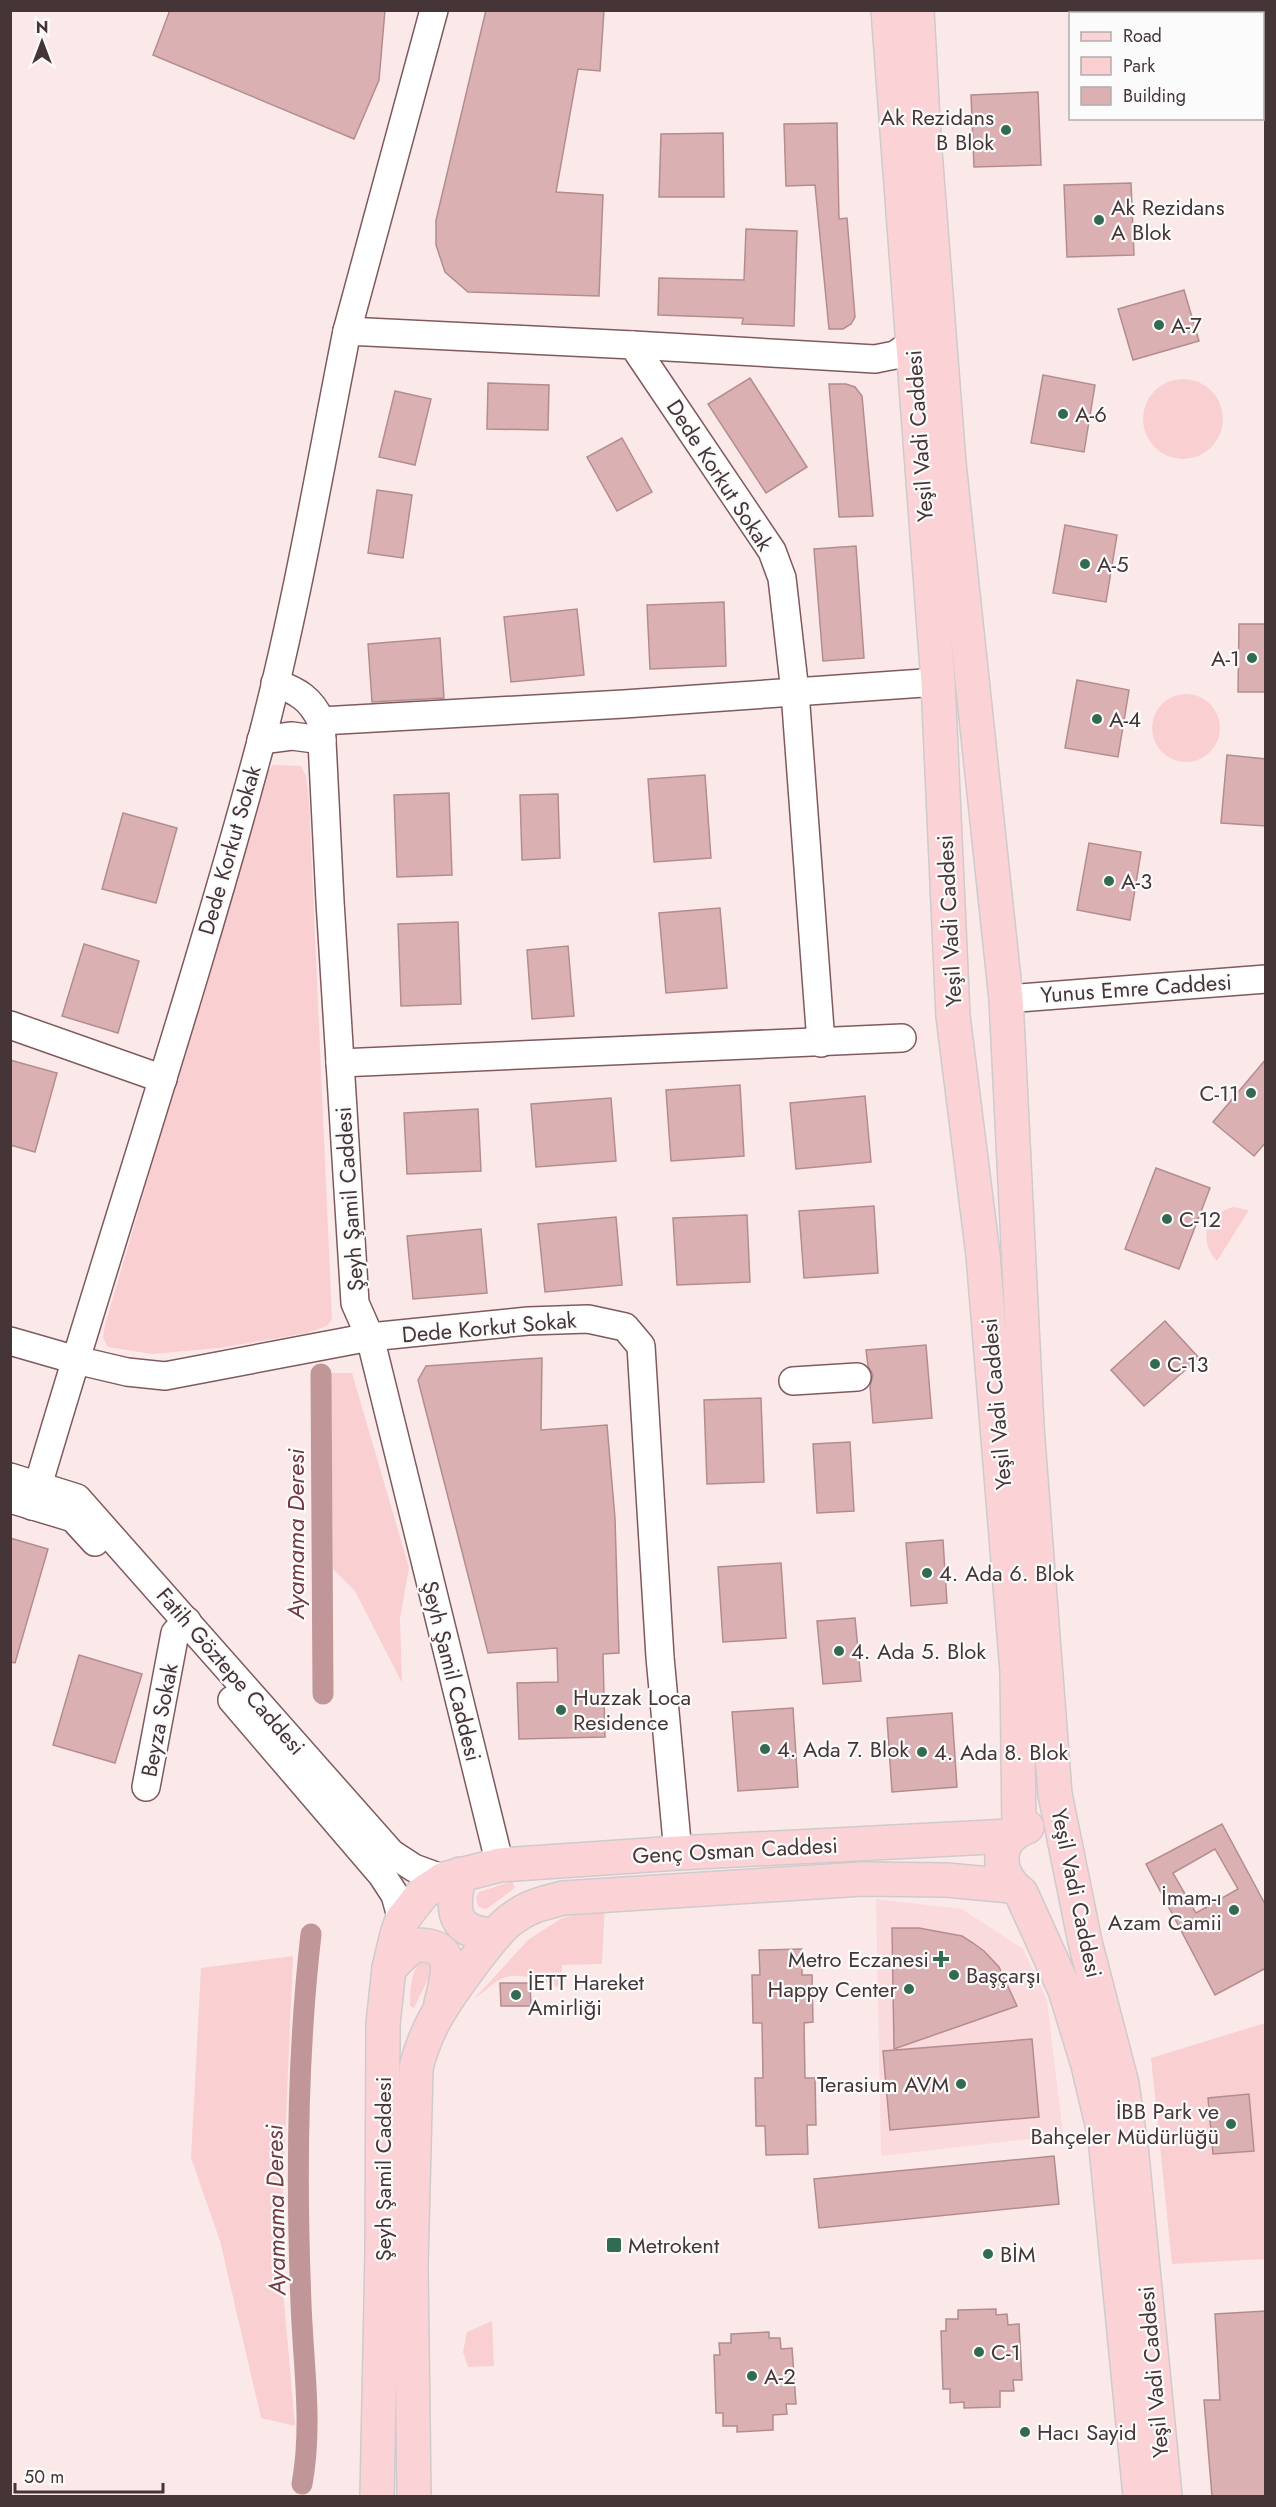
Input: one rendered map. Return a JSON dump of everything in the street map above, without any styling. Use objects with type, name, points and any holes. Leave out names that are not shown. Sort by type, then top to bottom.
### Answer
[{"type":"main road","name":"Yeşil Vadi Caddesi","points":[[888,10],[938,682],[952,1007],[983,1255],[1013,1613],[1017,1671],[1015,1833]]},
{"type":"main road","name":"Yeşil Vadi Caddesi","points":[[917,10],[924,138],[949,463],[1005,998],[1034,1530],[1055,1794],[1085,1942],[1122,2084],[1133,2166],[1165,2496]]},
{"type":"main road","points":[[974,974],[991,976],[1005,998],[999,1023],[984,1031],[967,1029],[952,1007],[960,981],[974,974]]},
{"type":"main road","points":[[1039,1826],[1049,1829],[1067,1852],[1066,1873],[1053,1888],[1042,1892],[1016,1889],[1001,1866],[1004,1845],[1015,1833],[1039,1826]]},
{"type":"main road","name":"Genç Osman Caddesi","points":[[452,1876],[500,1865],[1015,1833]]},
{"type":"main road","points":[[452,1876],[455,1892],[454,1913],[463,1926],[478,1934],[495,1935]]},
{"type":"main road","name":"Şeyh Şamil Caddesi","points":[[377,2496],[382,2255],[383,2024],[389,1968],[402,1920],[423,1893],[452,1876]]},
{"type":"main road","name":"Genç Osman Caddesi","points":[[495,1935],[515,1916],[540,1904],[563,1898],[862,1879],[946,1880],[1016,1889]]},
{"type":"main road","name":"Yeşil Vadi Caddesi","points":[[1016,1889],[1065,1990],[1088,2064],[1105,2138],[1140,2496]]},
{"type":"main road","name":"Şeyh Şamil Caddesi","points":[[414,2496],[411,2265],[416,2068],[421,2049],[439,2008],[495,1935]]},
{"type":"main road","points":[[389,1968],[413,1945],[429,1945],[442,1952],[448,1961],[449,1974],[439,2008]]},
{"type":"street","name":"Dede Korkut Sokak","points":[[76,1360],[163,1079],[261,740],[275,683],[347,331],[434,10]]},
{"type":"street","points":[[347,331],[875,359],[895,356],[912,343]]},
{"type":"street","name":"Dede Korkut Sokak","points":[[633,345],[772,551],[782,578],[795,692],[821,1043]]},
{"type":"street","points":[[875,359],[896,369],[907,379],[916,394]]},
{"type":"street","points":[[261,740],[322,730],[479,713],[938,682]]},
{"type":"street","points":[[275,683],[307,698],[322,730]]},
{"type":"street","name":"Şeyh Şamil Caddesi","points":[[322,730],[340,1064],[356,1303],[370,1337],[500,1865]]},
{"type":"street","name":"Yunus Emre Caddesi","points":[[1005,998],[1266,979]]},
{"type":"street","points":[[10,1025],[163,1079]]},
{"type":"street","points":[[340,1064],[902,1038]]},
{"type":"street","name":"Dede Korkut Sokak","points":[[10,1341],[127,1372],[165,1376],[370,1337],[528,1321],[588,1319],[625,1327],[641,1346],[660,1657],[678,1853]]},
{"type":"street","points":[[27,1497],[76,1360]]},
{"type":"street","points":[[793,1382],[857,1377]]},
{"type":"street","name":"Fatih Göztepe Caddesi","points":[[10,1477],[27,1497],[77,1498],[382,1875],[394,1895],[402,1920]]},
{"type":"street","name":"Fatih Göztepe Caddesi","points":[[181,1627],[391,1853],[414,1868],[452,1876]]},
{"type":"street","name":"Beyza Sokak","points":[[146,1787],[181,1627]]},
{"type":"shaded area","points":[[876,1899],[962,1909],[1023,1949],[1047,2000],[1063,2135],[881,2156]]},
{"type":"green space","points":[[1183,379],[1198,382],[1211,391],[1220,404],[1223,419],[1220,434],[1211,447],[1198,456],[1183,459],[1168,456],[1155,447],[1146,434],[1143,419],[1146,404],[1155,391],[1168,382]]},
{"type":"green space","points":[[1186,694],[1199,696],[1210,704],[1218,715],[1220,728],[1218,741],[1210,752],[1199,760],[1186,762],[1173,760],[1162,752],[1154,741],[1152,728],[1154,715],[1162,704],[1173,696]]},
{"type":"green space","points":[[273,765],[301,766],[306,776],[309,801],[332,1319],[327,1326],[307,1333],[219,1348],[152,1354],[108,1347],[103,1338],[105,1325],[267,772]]},
{"type":"green space","points":[[1233,1207],[1249,1210],[1217,1261],[1208,1245],[1207,1230],[1216,1216]]},
{"type":"green space","points":[[331,1373],[352,1373],[409,1568],[400,1618],[402,1683],[355,1591],[333,1569]]},
{"type":"green space","points":[[512,1881],[515,1888],[488,1908],[478,1906],[476,1898],[479,1892]]},
{"type":"green space","points":[[605,1905],[602,1964],[562,1965],[561,1988],[531,1978],[515,1976],[497,1981],[474,1999],[528,1940],[560,1919]]},
{"type":"green space","points":[[293,1956],[280,2256],[295,2426],[261,2418],[220,2241],[191,2158],[201,1968]]},
{"type":"green space","points":[[423,1960],[431,1966],[431,1973],[414,2008],[410,2006],[412,1981],[415,1970]]},
{"type":"green space","points":[[1265,2023],[1265,2259],[1172,2264],[1151,2058]]},
{"type":"green space","points":[[492,2321],[494,2366],[468,2367],[463,2352],[467,2332]]},
{"type":"building","points":[[170,10],[385,10],[379,80],[354,139],[153,55]]},
{"type":"building","points":[[486,10],[604,10],[600,71],[578,69],[556,192],[603,195],[599,296],[468,292],[445,272],[436,245],[436,220]]},
{"type":"building","name":"Ak Rezidans B Blok","points":[[1038,92],[1041,165],[974,167],[971,95]]},
{"type":"building","points":[[837,123],[839,219],[847,218],[855,317],[851,324],[843,329],[829,329],[815,185],[786,186],[784,124]]},
{"type":"building","points":[[723,133],[724,197],[659,197],[661,134]]},
{"type":"building","name":"Ak Rezidans A Blok","points":[[1131,183],[1134,255],[1067,257],[1064,185]]},
{"type":"building","points":[[746,229],[797,231],[794,326],[742,324],[743,318],[658,315],[659,278],[744,280]]},
{"type":"building","name":"A-7","points":[[1184,290],[1199,341],[1133,360],[1118,309]]},
{"type":"building","name":"A-6","points":[[1043,375],[1095,385],[1084,452],[1031,443]]},
{"type":"building","points":[[750,378],[807,467],[766,493],[708,404]]},
{"type":"building","points":[[488,383],[549,385],[548,430],[487,429]]},
{"type":"building","points":[[829,384],[846,384],[855,387],[862,396],[873,516],[839,517]]},
{"type":"building","points":[[395,391],[431,399],[415,465],[379,457]]},
{"type":"building","points":[[622,438],[652,492],[617,511],[587,457]]},
{"type":"building","points":[[377,490],[412,495],[403,558],[368,553]]},
{"type":"building","name":"A-5","points":[[1065,525],[1117,535],[1106,602],[1053,593]]},
{"type":"building","points":[[856,546],[864,658],[823,661],[814,549]]},
{"type":"building","points":[[724,602],[726,666],[650,669],[647,605]]},
{"type":"building","points":[[577,609],[584,675],[511,682],[504,617]]},
{"type":"building","name":"A-1","points":[[1239,624],[1266,624],[1266,692],[1238,692]]},
{"type":"building","points":[[440,638],[444,698],[372,702],[368,644]]},
{"type":"building","name":"A-4","points":[[1077,680],[1129,690],[1118,757],[1065,748]]},
{"type":"building","points":[[1227,755],[1266,759],[1266,826],[1221,823]]},
{"type":"building","points":[[705,775],[711,858],[654,862],[648,779]]},
{"type":"building","points":[[449,793],[452,875],[397,877],[394,795]]},
{"type":"building","points":[[558,794],[560,858],[522,860],[520,795]]},
{"type":"building","points":[[123,813],[177,828],[156,903],[102,889]]},
{"type":"building","name":"A-3","points":[[1089,843],[1141,852],[1130,920],[1077,910]]},
{"type":"building","points":[[720,908],[727,988],[666,993],[659,913]]},
{"type":"building","points":[[458,922],[461,1004],[401,1006],[398,924]]},
{"type":"building","points":[[84,944],[139,961],[118,1033],[62,1016]]},
{"type":"building","points":[[568,946],[574,1016],[532,1019],[527,950]]},
{"type":"building","name":"C-11","points":[[1266,1059],[1266,1142],[1254,1156],[1213,1122]]},
{"type":"building","points":[[10,1060],[57,1073],[35,1152],[10,1145]]},
{"type":"building","points":[[740,1085],[744,1156],[671,1161],[666,1090]]},
{"type":"building","points":[[865,1096],[871,1162],[796,1169],[790,1103]]},
{"type":"building","points":[[611,1098],[616,1161],[536,1167],[531,1104]]},
{"type":"building","points":[[478,1109],[481,1171],[407,1174],[404,1113]]},
{"type":"building","name":"C-12","points":[[1156,1168],[1210,1188],[1179,1269],[1125,1249]]},
{"type":"building","points":[[874,1206],[878,1273],[804,1278],[799,1211]]},
{"type":"building","points":[[747,1215],[750,1282],[677,1285],[673,1218]]},
{"type":"building","points":[[616,1217],[622,1285],[545,1292],[538,1224]]},
{"type":"building","points":[[481,1229],[487,1293],[413,1299],[407,1236]]},
{"type":"building","name":"C-13","points":[[1165,1321],[1199,1358],[1144,1406],[1111,1370]]},
{"type":"building","points":[[926,1345],[932,1418],[873,1423],[870,1386],[873,1375],[868,1366],[866,1350]]},
{"type":"building","points":[[542,1358],[541,1430],[607,1425],[615,1518],[619,1653],[603,1654],[605,1737],[519,1739],[517,1683],[558,1682],[557,1648],[488,1653],[418,1380],[426,1366]]},
{"type":"building","points":[[761,1398],[764,1482],[707,1484],[704,1400]]},
{"type":"building","points":[[850,1442],[854,1511],[817,1513],[813,1444]]},
{"type":"building","points":[[10,1538],[48,1549],[15,1663],[10,1662]]},
{"type":"building","name":"4. Ada 6. Blok","points":[[943,1540],[947,1603],[911,1606],[906,1543]]},
{"type":"building","points":[[781,1563],[786,1638],[723,1642],[718,1567]]},
{"type":"building","name":"4. Ada 5. Blok","points":[[855,1618],[861,1681],[823,1684],[817,1621]]},
{"type":"building","points":[[79,1655],[142,1674],[115,1763],[53,1745]]},
{"type":"building","name":"4. Ada 7. Blok","points":[[793,1708],[798,1787],[738,1791],[732,1712]]},
{"type":"building","name":"4. Ada 8. Blok","points":[[952,1713],[957,1787],[892,1792],[887,1718]]},
{"type":"building","name":"İmam-ı Azam Camii","points":[[1222,1824],[1266,1906],[1266,1968],[1215,1995],[1146,1864]],"holes":[[[1215,1849],[1238,1889],[1196,1913],[1173,1873]]]},
{"type":"building","points":[[892,1928],[919,1928],[962,1936],[984,1951],[999,1967],[1017,2006],[894,2049]]},
{"type":"building","points":[[802,1949],[802,1975],[812,1975],[813,2022],[804,2023],[805,2078],[815,2078],[816,2125],[807,2125],[808,2154],[766,2155],[765,2126],[756,2126],[755,2078],[763,2078],[762,2023],[753,2023],[752,1975],[760,1975],[759,1950]]},
{"type":"building","name":"İETT Hareket Amirliği","points":[[500,1983],[530,1983],[531,2006],[501,2006]]},
{"type":"building","name":"Terasium AVM","points":[[1032,2039],[1039,2117],[890,2130],[883,2051]]},
{"type":"building","name":"İBB Park ve Bahçeler Müdürlüğü","points":[[1249,2094],[1254,2151],[1213,2154],[1208,2098]]},
{"type":"building","points":[[1054,2156],[1059,2204],[819,2228],[814,2179]]},
{"type":"building","name":"C-1","points":[[996,2309],[996,2315],[1007,2314],[1008,2325],[1019,2324],[1022,2380],[1013,2380],[1014,2391],[1000,2391],[1000,2407],[964,2408],[964,2402],[950,2403],[950,2389],[943,2389],[941,2331],[946,2331],[946,2319],[958,2319],[958,2310]]},
{"type":"building","points":[[1266,2311],[1266,2496],[1212,2496],[1204,2400],[1220,2400],[1215,2314]]},
{"type":"building","name":"A-2","points":[[769,2332],[769,2338],[780,2338],[781,2349],[792,2348],[796,2404],[786,2404],[787,2414],[773,2415],[773,2430],[737,2432],[737,2426],[723,2426],[723,2413],[716,2413],[714,2355],[720,2355],[719,2343],[731,2343],[731,2334]]},
{"type":"waterway","name":"Ayamama Deresi","points":[[321,1374],[323,1694]]},
{"type":"waterway","name":"Ayamama Deresi","points":[[302,2484],[307,2416],[299,2257],[298,2164],[300,2072],[311,1934]]},
{"type":"place","name":"Ak Rezidans B Blok","points":[[1006,130]]},
{"type":"place","name":"Ak Rezidans A Blok","points":[[1099,220]]},
{"type":"place","name":"A-7","points":[[1159,325]]},
{"type":"place","name":"A-6","points":[[1063,414]]},
{"type":"place","name":"A-5","points":[[1085,564]]},
{"type":"place","name":"A-1","points":[[1252,658]]},
{"type":"place","name":"A-4","points":[[1097,719]]},
{"type":"place","name":"A-3","points":[[1109,881]]},
{"type":"place","name":"C-11","points":[[1251,1093]]},
{"type":"place","name":"C-12","points":[[1167,1219]]},
{"type":"place","name":"C-13","points":[[1155,1364]]},
{"type":"place","name":"4. Ada 6. Blok","points":[[927,1573]]},
{"type":"place","name":"4. Ada 5. Blok","points":[[839,1651]]},
{"type":"place","name":"Huzzak Loca Residence","points":[[561,1710]]},
{"type":"place","name":"4. Ada 7. Blok","points":[[765,1749]]},
{"type":"place","name":"4. Ada 8. Blok","points":[[922,1752]]},
{"type":"place","name":"İmam-ı Azam Camii","points":[[1234,1910]]},
{"type":"place","name":"Metro Eczanesi","points":[[941,1959]]},
{"type":"place","name":"Başçarşı","points":[[954,1975]]},
{"type":"place","name":"Happy Center","points":[[909,1989]]},
{"type":"place","name":"İETT Hareket Amirliği","points":[[516,1995]]},
{"type":"place","name":"Terasium AVM","points":[[961,2084]]},
{"type":"place","name":"İBB Park ve Bahçeler Müdürlüğü","points":[[1231,2124]]},
{"type":"place","name":"Metrokent","points":[[614,2245]]},
{"type":"place","name":"BİM","points":[[988,2254]]},
{"type":"place","name":"C-1","points":[[979,2352]]},
{"type":"place","name":"A-2","points":[[752,2376]]},
{"type":"place","name":"Hacı Sayid","points":[[1025,2432]]}]
